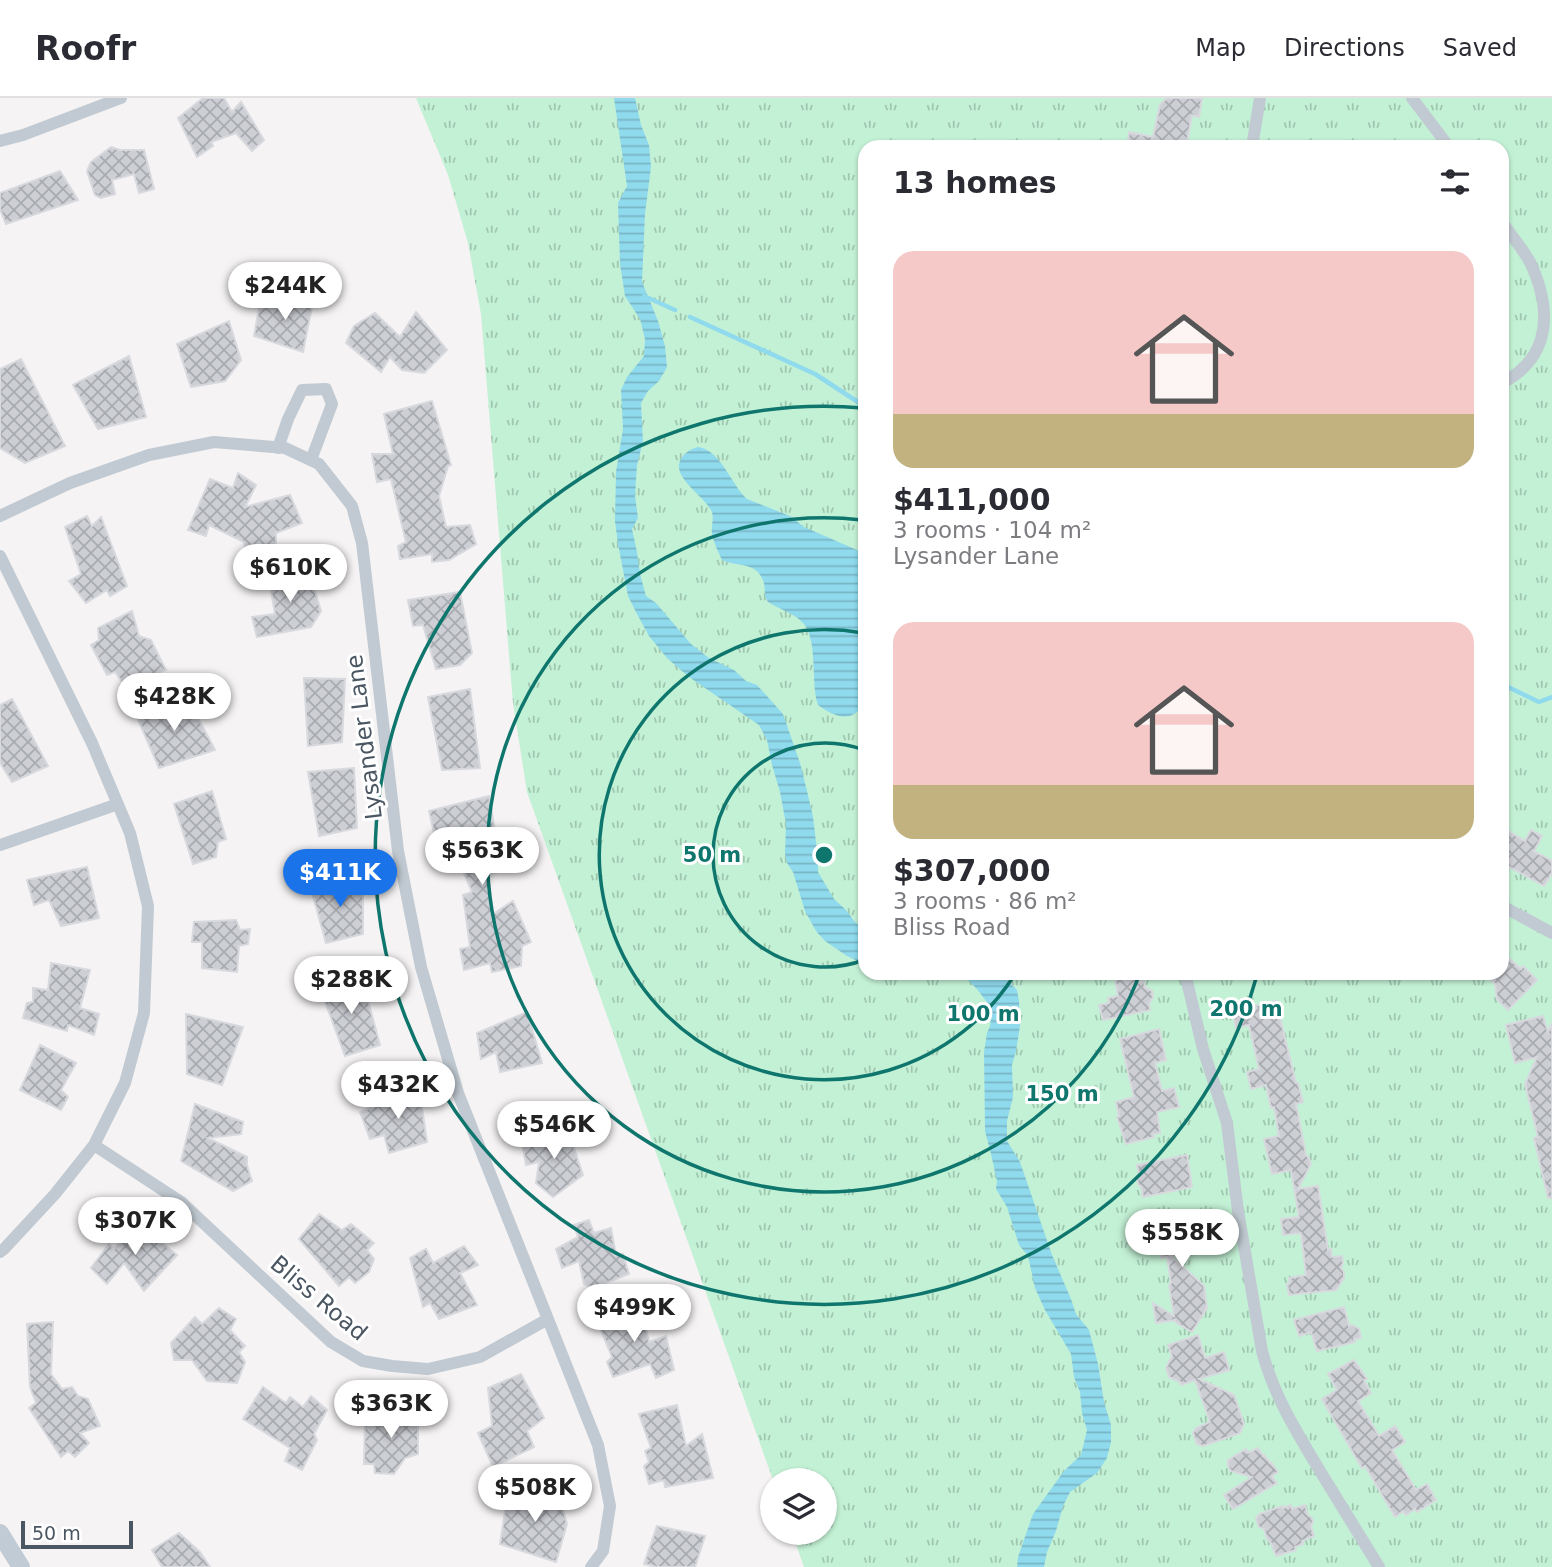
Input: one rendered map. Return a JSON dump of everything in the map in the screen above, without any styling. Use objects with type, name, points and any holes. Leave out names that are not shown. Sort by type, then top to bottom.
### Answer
[{"type":"main road","points":[[0,1533],[21,1567]]},
{"type":"street","points":[[0,141],[121,98]]},
{"type":"street","points":[[1253,140],[1261,98]]},
{"type":"street","points":[[1412,98],[1444,140]]},
{"type":"street","points":[[1509,232],[1530,262],[1542,290],[1546,322],[1546,348],[1536,355],[1529,365],[1509,378]]},
{"type":"street","points":[[278,448],[302,390],[326,388],[332,404],[310,460]]},
{"type":"street","name":"Lysander Lane","points":[[0,516],[70,483],[149,455],[214,442],[285,449],[319,464],[352,506],[362,543],[398,851],[421,967],[458,1093],[598,1445],[610,1506],[603,1550],[591,1567]]},
{"type":"street","points":[[0,556],[92,743],[118,804],[130,833],[148,906],[144,1013],[125,1083],[94,1145],[55,1194],[0,1252]]},
{"type":"street","points":[[0,845],[118,804]]},
{"type":"street","points":[[1509,910],[1552,933]]},
{"type":"street","points":[[1187,980],[1203,1049],[1227,1123],[1238,1211],[1267,1370],[1274,1390],[1301,1440],[1379,1567]]},
{"type":"street","name":"Bliss Road","points":[[94,1145],[181,1202],[331,1342],[363,1361],[428,1369],[480,1357],[548,1320]]},
{"type":"green space","points":[[416,98],[1552,98],[1552,1567],[804,1567],[796,1545],[837,1545],[837,1468],[769,1468],[527,792],[513,703],[481,314],[468,243],[448,175]]},
{"type":"water","points":[[614,98],[635,98],[649,145],[651,167],[645,214],[642,282],[658,321],[667,367],[641,403],[643,441],[637,465],[635,496],[638,518],[632,529],[646,596],[656,603],[691,644],[709,658],[734,670],[746,681],[757,685],[783,714],[800,763],[813,817],[818,872],[834,899],[858,924],[858,961],[825,941],[805,911],[793,872],[787,863],[786,824],[780,792],[767,740],[759,725],[689,677],[667,658],[649,636],[628,596],[615,521],[616,472],[623,429],[621,390],[627,377],[644,356],[645,339],[640,319],[625,296],[620,264],[618,203],[627,186]]},
{"type":"water","points":[[698,447],[713,455],[747,499],[790,516],[804,527],[858,550],[858,711],[855,713],[850,716],[837,715],[818,705],[811,639],[807,629],[794,616],[768,602],[760,574],[745,565],[722,560],[712,534],[712,512],[680,473],[681,459],[688,451]]},
{"type":"water","points":[[968,980],[1007,980],[1017,990],[1020,1026],[1012,1065],[1013,1097],[1007,1121],[1007,1141],[1020,1162],[1052,1255],[1076,1314],[1089,1330],[1111,1425],[1107,1458],[1097,1473],[1070,1492],[1044,1567],[1017,1567],[1018,1557],[1033,1514],[1064,1471],[1081,1455],[1087,1430],[1071,1354],[1035,1288],[1028,1256],[1019,1245],[1007,1207],[996,1189],[997,1181],[985,1131],[984,1052],[992,1013]]},
{"type":"building","points":[[203,98],[224,98],[232,112],[241,102],[264,140],[252,151],[236,133],[211,142],[213,146],[197,157],[178,118]]},
{"type":"building","points":[[1167,98],[1202,98],[1199,117],[1192,115],[1187,140],[1128,140],[1129,132],[1153,137],[1160,104]]},
{"type":"building","points":[[111,147],[120,150],[144,150],[154,189],[139,193],[134,174],[112,180],[115,194],[101,198],[95,195],[87,171],[91,162]]},
{"type":"building","points":[[60,171],[78,200],[6,224],[0,209],[0,193]]},
{"type":"building","points":[[314,297],[303,352],[254,336],[260,302]]},
{"type":"building","points":[[416,312],[447,350],[424,373],[402,370],[390,357],[381,372],[346,343],[354,326],[375,313],[400,337]]},
{"type":"building","points":[[229,321],[241,360],[225,381],[191,387],[177,344]]},
{"type":"building","points":[[129,356],[146,417],[98,429],[73,385]]},
{"type":"building","points":[[21,359],[65,446],[25,463],[0,448],[0,369]]},
{"type":"building","points":[[432,401],[451,465],[448,466],[439,496],[446,527],[470,525],[476,544],[449,560],[432,562],[432,554],[400,559],[398,546],[406,542],[391,479],[377,482],[372,454],[393,454],[384,414]]},
{"type":"building","points":[[238,473],[256,485],[245,507],[290,495],[302,523],[276,533],[276,548],[246,555],[244,542],[209,525],[206,536],[188,530],[210,479],[233,488]]},
{"type":"building","points":[[87,516],[92,526],[101,517],[127,586],[110,596],[107,590],[86,603],[69,581],[81,574],[65,527]]},
{"type":"building","points":[[308,568],[321,611],[311,627],[257,637],[252,617],[275,614],[268,573]]},
{"type":"building","points":[[460,592],[472,653],[460,665],[436,669],[423,625],[413,626],[408,600]]},
{"type":"building","points":[[132,611],[139,636],[151,640],[166,670],[124,684],[115,672],[107,675],[91,645],[99,640],[98,628]]},
{"type":"building","points":[[304,678],[345,679],[342,742],[308,746]]},
{"type":"building","points":[[470,689],[480,768],[442,770],[428,697]]},
{"type":"building","points":[[176,697],[196,714],[215,750],[159,768],[136,715]]},
{"type":"building","points":[[12,699],[48,766],[12,782],[0,763],[0,705]]},
{"type":"building","points":[[354,768],[357,828],[319,836],[308,772]]},
{"type":"building","points":[[212,791],[226,839],[218,842],[216,857],[193,864],[174,804]]},
{"type":"building","points":[[489,796],[496,836],[494,865],[487,866],[493,914],[513,901],[531,942],[522,946],[521,966],[492,972],[490,963],[464,970],[460,949],[470,947],[463,895],[472,892],[447,833],[434,833],[429,811]]},
{"type":"building","points":[[1531,830],[1542,836],[1534,851],[1552,861],[1552,873],[1544,886],[1509,867],[1509,831],[1525,841]]},
{"type":"building","points":[[87,867],[99,918],[61,926],[49,900],[34,905],[27,880]]},
{"type":"building","points":[[363,878],[363,934],[326,943],[311,889]]},
{"type":"building","points":[[236,920],[240,930],[250,929],[248,944],[239,946],[237,972],[202,968],[202,942],[192,942],[194,922]]},
{"type":"building","points":[[1509,958],[1521,969],[1523,966],[1537,980],[1508,1010],[1497,999],[1495,984],[1491,980],[1509,980]]},
{"type":"building","points":[[51,963],[90,970],[80,1008],[99,1014],[94,1035],[68,1025],[67,1031],[23,1018],[27,1003],[33,1002],[33,988],[48,990]]},
{"type":"building","points":[[362,978],[380,1045],[345,1056],[320,988]]},
{"type":"building","points":[[1115,980],[1141,980],[1152,991],[1153,997],[1149,1004],[1150,1010],[1103,1020],[1099,1005],[1109,1003],[1108,998],[1118,996]]},
{"type":"building","points":[[1276,1001],[1303,1102],[1296,1104],[1306,1155],[1311,1164],[1298,1189],[1318,1186],[1328,1250],[1331,1249],[1332,1257],[1342,1256],[1344,1278],[1336,1290],[1289,1295],[1289,1278],[1306,1275],[1301,1233],[1283,1235],[1281,1219],[1299,1217],[1291,1170],[1272,1174],[1264,1139],[1279,1136],[1274,1107],[1271,1108],[1266,1085],[1251,1089],[1247,1072],[1259,1069],[1249,1025],[1236,1028],[1232,1011]]},
{"type":"building","points":[[527,1012],[542,1063],[500,1072],[496,1052],[481,1059],[477,1033]]},
{"type":"building","points":[[186,1014],[243,1027],[222,1085],[187,1074]]},
{"type":"building","points":[[1543,1016],[1548,1032],[1552,1023],[1552,1198],[1548,1198],[1534,1138],[1538,1137],[1525,1084],[1537,1057],[1515,1063],[1506,1025]]},
{"type":"building","points":[[1159,1029],[1166,1060],[1155,1063],[1162,1091],[1174,1088],[1179,1107],[1157,1112],[1160,1133],[1126,1144],[1117,1117],[1116,1102],[1134,1097],[1120,1039]]},
{"type":"building","points":[[40,1045],[76,1063],[61,1090],[68,1097],[61,1110],[20,1090]]},
{"type":"building","points":[[419,1087],[427,1142],[389,1153],[384,1135],[370,1139],[360,1112]]},
{"type":"building","points":[[195,1104],[243,1122],[241,1134],[208,1138],[247,1157],[252,1181],[233,1191],[181,1161]]},
{"type":"building","points":[[567,1127],[583,1175],[553,1197],[536,1183],[539,1162],[526,1165],[522,1143]]},
{"type":"building","points":[[1187,1155],[1192,1187],[1143,1197],[1138,1184],[1137,1165]]},
{"type":"building","points":[[1193,1213],[1194,1217],[1199,1216],[1208,1244],[1194,1246],[1195,1253],[1171,1256],[1204,1286],[1207,1308],[1192,1332],[1175,1320],[1156,1323],[1153,1303],[1174,1316],[1167,1257],[1161,1258],[1155,1219]]},
{"type":"building","points":[[319,1214],[342,1230],[351,1224],[374,1243],[367,1250],[374,1259],[369,1272],[355,1283],[349,1277],[339,1286],[299,1239]]},
{"type":"building","points":[[589,1220],[594,1233],[611,1228],[616,1255],[623,1254],[629,1274],[593,1288],[584,1284],[579,1261],[562,1268],[556,1249],[578,1237],[574,1225]]},
{"type":"building","points":[[137,1222],[177,1255],[144,1291],[124,1263],[107,1284],[91,1268],[109,1244],[114,1249]]},
{"type":"building","points":[[464,1246],[478,1265],[460,1273],[477,1305],[439,1319],[430,1303],[423,1307],[410,1258],[426,1249],[433,1263]]},
{"type":"building","points":[[640,1303],[649,1342],[666,1336],[674,1370],[656,1378],[650,1364],[613,1377],[607,1362],[612,1357],[598,1323]]},
{"type":"building","points":[[1344,1307],[1349,1326],[1359,1329],[1361,1338],[1354,1339],[1355,1342],[1317,1351],[1311,1332],[1299,1336],[1294,1320]]},
{"type":"building","points":[[219,1308],[236,1319],[230,1330],[245,1346],[239,1352],[245,1362],[237,1383],[207,1381],[192,1360],[174,1360],[171,1343],[195,1317],[202,1324]]},
{"type":"building","points":[[53,1322],[51,1374],[62,1389],[72,1387],[78,1396],[88,1399],[100,1426],[80,1433],[89,1443],[75,1457],[68,1451],[61,1457],[29,1408],[36,1403],[30,1387],[27,1324]]},
{"type":"building","points":[[1198,1335],[1205,1358],[1224,1352],[1229,1370],[1199,1379],[1234,1395],[1244,1424],[1240,1433],[1203,1446],[1197,1444],[1193,1433],[1196,1428],[1210,1422],[1195,1380],[1181,1385],[1169,1377],[1166,1368],[1172,1356],[1168,1345]]},
{"type":"building","points":[[1354,1360],[1367,1379],[1364,1380],[1371,1393],[1358,1401],[1379,1436],[1395,1426],[1405,1442],[1392,1450],[1416,1490],[1427,1484],[1436,1500],[1417,1512],[1415,1509],[1406,1515],[1403,1511],[1395,1517],[1365,1466],[1362,1468],[1322,1399],[1337,1390],[1328,1374]]},
{"type":"building","points":[[521,1374],[544,1418],[527,1431],[534,1447],[493,1467],[478,1433],[492,1426],[488,1388]]},
{"type":"building","points":[[263,1387],[286,1403],[290,1397],[303,1407],[311,1396],[327,1410],[314,1434],[317,1440],[302,1470],[285,1461],[290,1448],[243,1419]]},
{"type":"building","points":[[398,1404],[418,1410],[418,1454],[405,1458],[394,1474],[375,1473],[374,1464],[364,1464],[365,1418],[396,1420]]},
{"type":"building","points":[[677,1405],[686,1446],[702,1434],[713,1478],[665,1487],[664,1480],[649,1484],[644,1466],[649,1462],[645,1451],[651,1448],[639,1414]]},
{"type":"building","points":[[1258,1448],[1278,1472],[1272,1476],[1277,1484],[1233,1509],[1224,1495],[1252,1477],[1231,1471],[1228,1460],[1246,1449],[1248,1453]]},
{"type":"building","points":[[531,1485],[560,1498],[567,1524],[556,1562],[500,1544],[508,1492],[525,1500]]},
{"type":"building","points":[[1291,1505],[1292,1509],[1305,1505],[1312,1518],[1314,1536],[1302,1541],[1303,1544],[1295,1547],[1296,1550],[1276,1556],[1264,1529],[1259,1527],[1256,1519],[1259,1514]]},
{"type":"building","points":[[657,1526],[705,1536],[695,1567],[657,1567],[644,1564]]},
{"type":"building","points":[[179,1533],[200,1552],[210,1567],[162,1567],[152,1550]]},
{"type":"waterway","points":[[644,296],[675,310]]},
{"type":"waterway","points":[[690,317],[815,374],[858,402]]},
{"type":"waterway","points":[[1509,687],[1539,702],[1552,697]]}]
